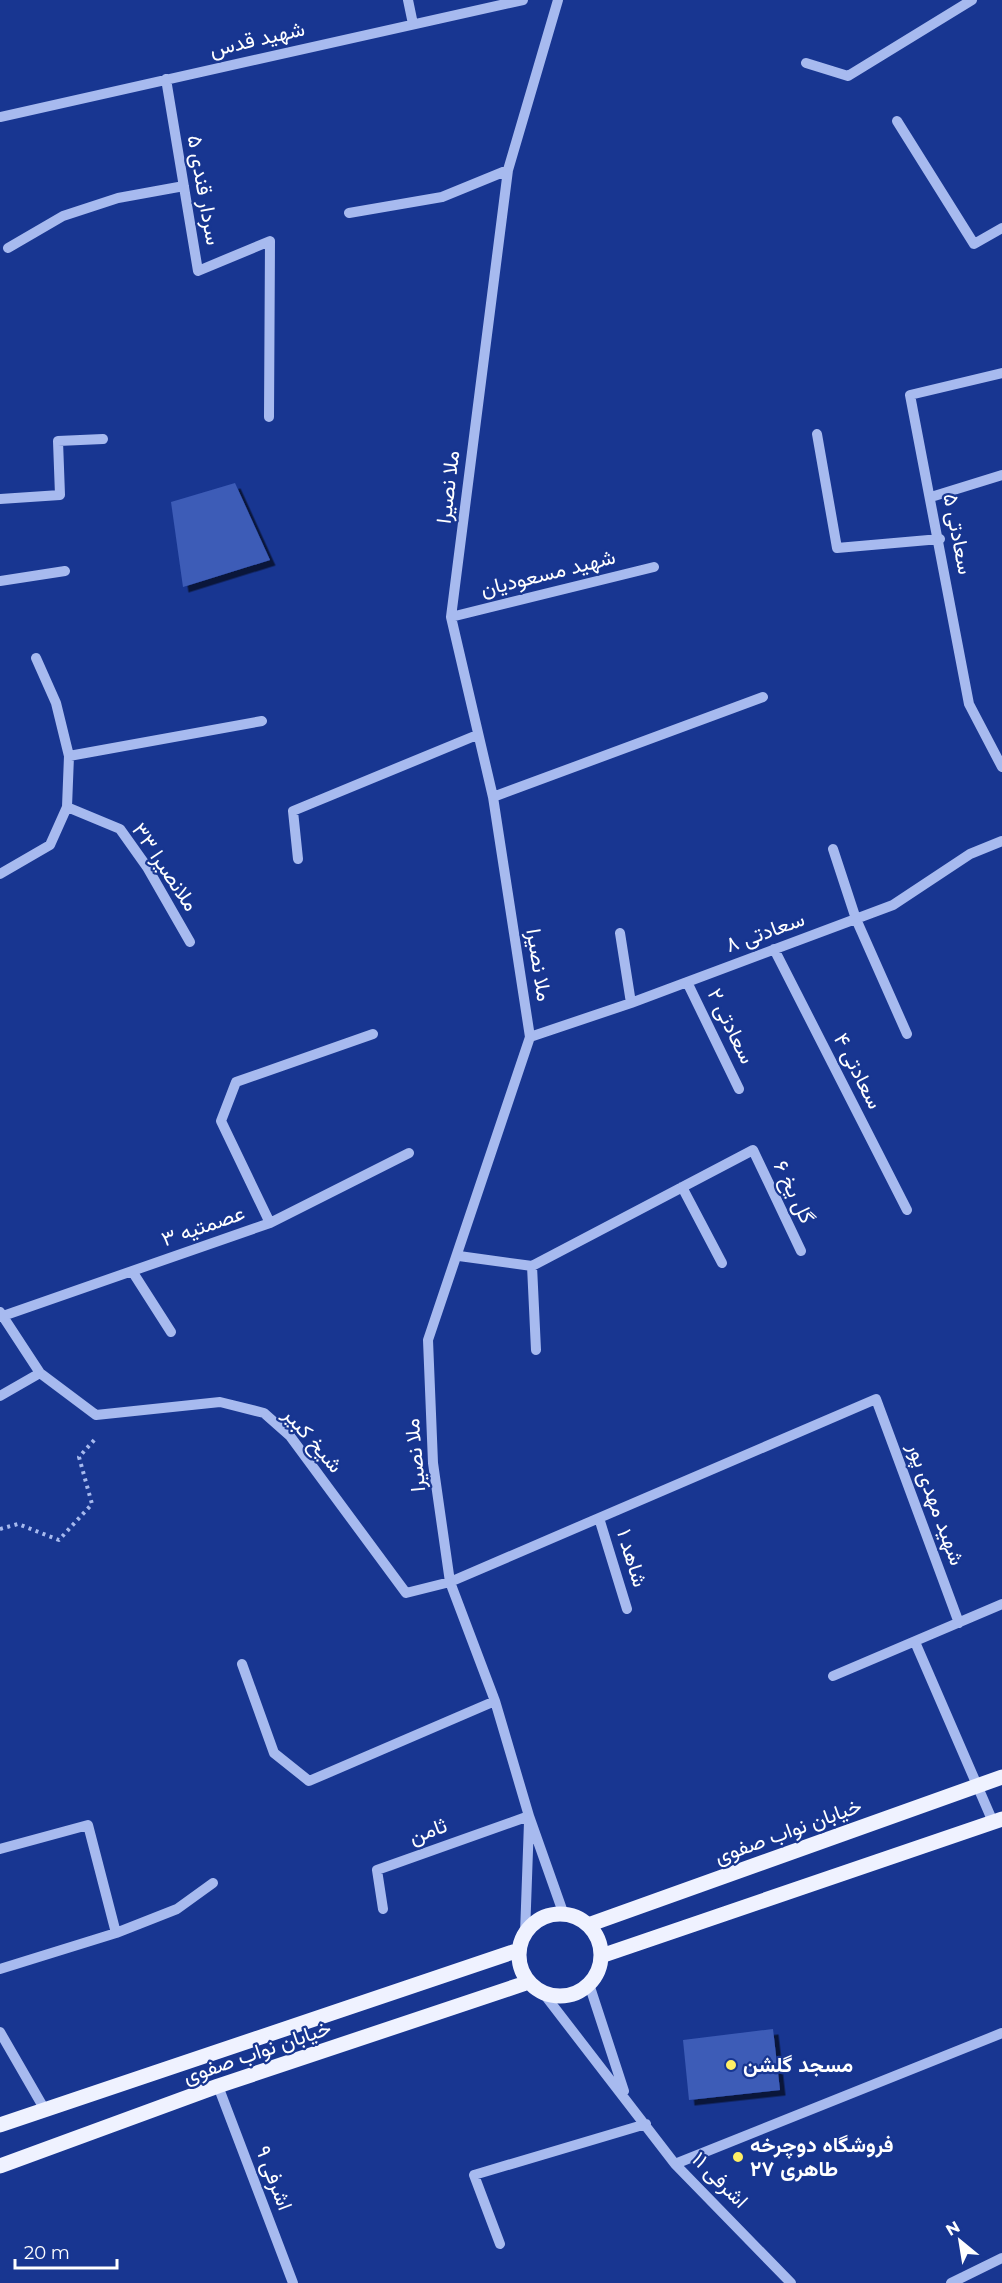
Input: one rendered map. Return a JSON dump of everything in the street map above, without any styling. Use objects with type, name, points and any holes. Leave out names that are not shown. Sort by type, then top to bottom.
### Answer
[{"type":"main road","name":"خیابان نواب صفوی","points":[[588,1925],[1002,1777]]},
{"type":"main road","points":[[601,1956],[998,1821]]},
{"type":"main road","points":[[564,1915],[577,1918],[588,1925],[600,1944],[601,1956],[597,1971],[589,1984],[568,1996],[544,1994],[529,1982],[519,1962],[519,1950],[525,1934],[535,1923],[548,1916],[564,1915]]},
{"type":"main road","name":"خیابان نواب صفوی","points":[[0,2125],[519,1950]]},
{"type":"main road","name":"خیابان نواب صفوی","points":[[0,2166],[218,2086],[529,1982]]},
{"type":"street","points":[[408,0],[413,24]]},
{"type":"street","name":"شهید قدس","points":[[0,117],[523,0]]},
{"type":"street","name":"ملا نصیرا","points":[[558,0],[508,170],[452,617],[477,735],[493,797],[530,1037],[459,1256],[428,1340],[433,1463],[450,1582],[495,1701],[529,1815],[564,1915]]},
{"type":"street","points":[[806,63],[848,76],[972,0]]},
{"type":"street","name":"سردار قندی ۵","points":[[166,80],[198,271],[270,241],[269,417]]},
{"type":"street","points":[[897,121],[974,244],[1002,228]]},
{"type":"street","points":[[349,213],[442,197],[508,170]]},
{"type":"street","points":[[8,248],[63,216],[118,198],[184,186]]},
{"type":"street","name":"سعادتی ۵","points":[[1002,373],[910,395],[940,539],[969,704],[1002,767]]},
{"type":"street","points":[[817,434],[837,548],[940,539]]},
{"type":"street","points":[[0,499],[60,495],[58,441],[103,439]]},
{"type":"street","points":[[931,497],[1002,475]]},
{"type":"street","name":"شهید مسعودیان","points":[[452,617],[654,567]]},
{"type":"street","points":[[0,581],[65,571]]},
{"type":"street","points":[[0,874],[50,845],[67,807],[69,756],[56,703],[36,658]]},
{"type":"street","points":[[493,797],[763,697]]},
{"type":"street","points":[[69,756],[262,721]]},
{"type":"street","points":[[298,859],[293,811],[477,735]]},
{"type":"street","name":"ملانصیرا ۳۳","points":[[67,807],[120,829],[147,867],[190,942]]},
{"type":"street","name":"سعادتی ۸","points":[[530,1037],[631,1003],[893,905],[970,854],[1002,841]]},
{"type":"street","points":[[833,849],[856,919],[907,1034]]},
{"type":"street","points":[[620,933],[631,1003]]},
{"type":"street","name":"سعادتی ۴","points":[[774,949],[907,1210]]},
{"type":"street","name":"سعادتی ۲","points":[[687,982],[739,1089]]},
{"type":"street","points":[[270,1223],[221,1122],[236,1082],[373,1034]]},
{"type":"street","name":"گل یخ ۶","points":[[682,1187],[753,1150],[801,1251]]},
{"type":"street","name":"عصمتیه ۳","points":[[1,1316],[270,1223],[409,1153]]},
{"type":"street","points":[[459,1256],[532,1266],[682,1187],[722,1263]]},
{"type":"street","points":[[532,1266],[536,1350]]},
{"type":"street","points":[[132,1271],[171,1332]]},
{"type":"street","name":"شیخ کبیر","points":[[1,1316],[40,1373],[96,1415],[161,1406],[220,1402],[264,1413],[290,1436],[406,1593],[450,1582]]},
{"type":"street","points":[[0,1396],[40,1373]]},
{"type":"street","name":"شهید مهدی پور","points":[[599,1518],[876,1399],[959,1623]]},
{"type":"street","points":[[450,1582],[599,1518]]},
{"type":"street","name":"شاهد ۱","points":[[599,1518],[627,1609]]},
{"type":"street","points":[[833,1676],[1002,1604]]},
{"type":"street","points":[[915,1642],[979,1785],[998,1821]]},
{"type":"street","points":[[242,1664],[274,1753],[309,1781],[495,1701]]},
{"type":"street","points":[[525,1934],[529,1815]]},
{"type":"street","name":"ثامن","points":[[383,1909],[377,1870],[529,1815]]},
{"type":"street","points":[[0,1849],[88,1824],[116,1933]]},
{"type":"street","points":[[0,1969],[116,1933],[177,1909],[213,1883]]},
{"type":"street","name":"اشرفی ١١","points":[[589,1984],[627,2100]]},
{"type":"street","name":"اشرفی ١١","points":[[544,1994],[675,2164],[791,2283]]},
{"type":"street","points":[[0,2032],[45,2110]]},
{"type":"street","points":[[675,2164],[1002,2033]]},
{"type":"street","name":"اشرفی ۹","points":[[218,2086],[293,2283]]},
{"type":"street","points":[[500,2244],[474,2175],[646,2124]]},
{"type":"street","points":[[951,2283],[1002,2258]]},
{"type":"path","points":[[0,1529],[18,1524],[59,1540],[92,1504],[79,1457],[119,1413]]},
{"type":"building","points":[[235,483],[270,560],[183,587],[171,502]]},
{"type":"building","name":"مسجد گلشن","points":[[773,2029],[780,2090],[689,2100],[683,2040]]},
{"type":"place","name":"مسجد گلشن","points":[[731,2065]]},
{"type":"place","name":"فروشگاه دوچرخه طاهری ۲۷","points":[[738,2157]]}]
